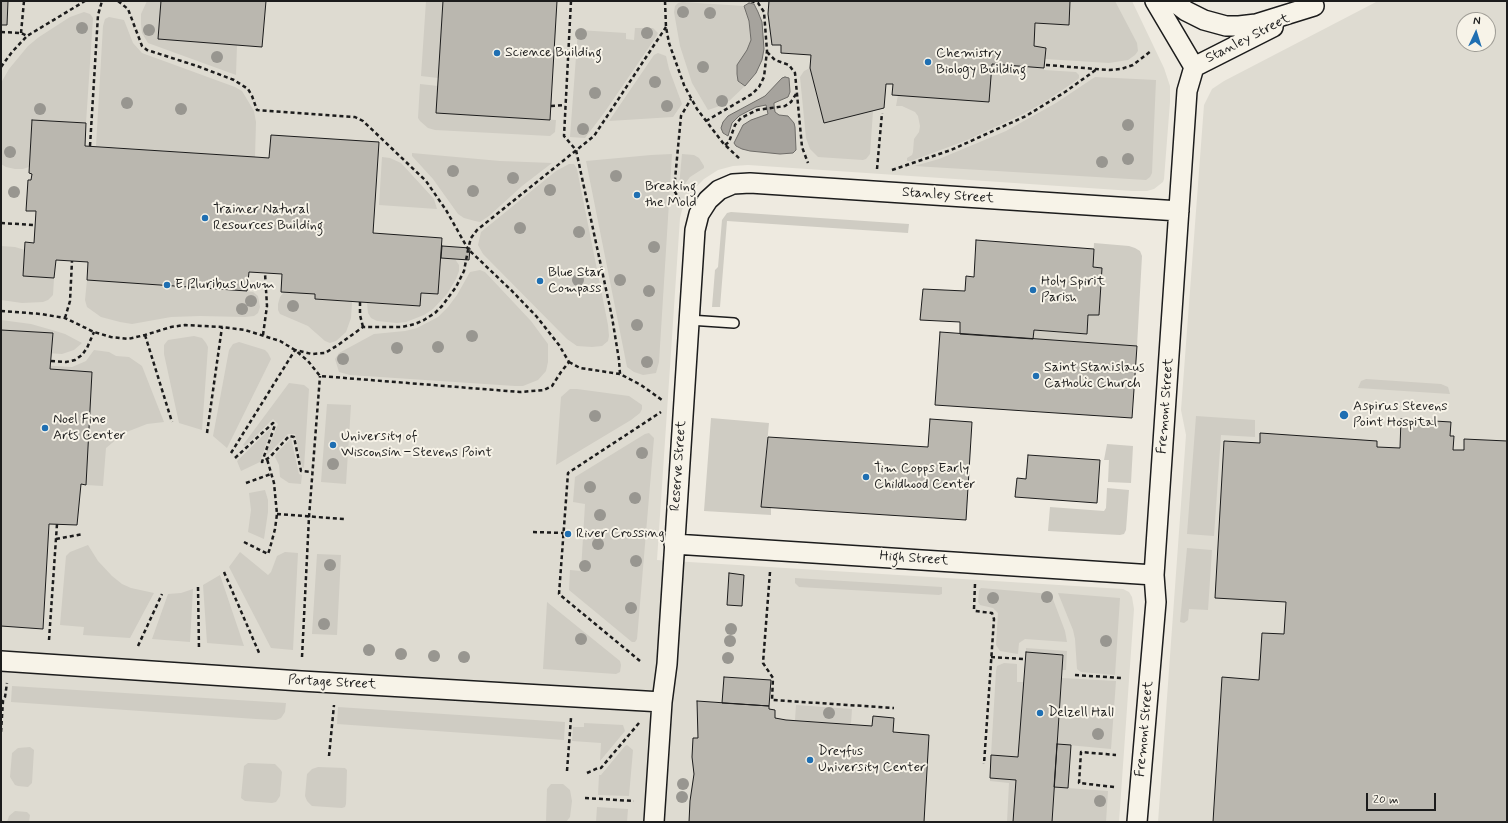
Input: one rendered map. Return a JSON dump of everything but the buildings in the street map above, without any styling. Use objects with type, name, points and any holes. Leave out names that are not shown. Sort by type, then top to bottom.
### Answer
[{"type":"street","points":[[1155,1],[1194,67]]},
{"type":"street","points":[[1173,1],[1186,11],[1204,20],[1226,26],[1256,24],[1319,4]]},
{"type":"street","name":"Stanley Street","points":[[1194,67],[1319,4]]},
{"type":"street","name":"Fremont Street","points":[[1137,822],[1156,602],[1154,575],[1187,91],[1194,67]]},
{"type":"street","name":"Stanley Street","points":[[719,190],[732,184],[750,183],[1179,211]]},
{"type":"street","name":"Reserve Street","points":[[654,822],[662,702],[667,664],[695,230],[699,214],[708,200],[719,190]]},
{"type":"street","name":"High Street","points":[[674,544],[1154,575]]},
{"type":"street","name":"Portage Street","points":[[1,661],[301,681],[662,702]]},
{"type":"lane","points":[[689,320],[734,323]]},
{"type":"path","points":[[21,33],[24,1]]},
{"type":"path","points":[[1,68],[26,36],[85,1]]},
{"type":"path","points":[[90,146],[98,15],[102,1]]},
{"type":"path","points":[[118,1],[128,9],[142,46],[147,50],[234,80],[248,89],[257,110],[355,117],[363,121],[426,181],[446,210],[468,249],[512,291],[537,318],[559,345],[570,362],[580,368],[620,374],[641,385],[662,400]]},
{"type":"path","points":[[571,1],[564,136],[576,150],[606,289],[617,346],[620,374]]},
{"type":"path","points":[[665,1],[666,27],[675,63],[692,99],[697,109],[725,145],[741,160]]},
{"type":"path","points":[[706,121],[742,101],[759,87],[764,77],[767,51],[764,12],[758,2],[751,1]]},
{"type":"path","points":[[295,350],[312,354],[325,353],[363,327],[402,327],[415,324],[435,313],[448,299],[462,277],[471,238],[477,230],[594,136],[666,27]]},
{"type":"path","points":[[1,32],[21,33],[26,36]]},
{"type":"path","points":[[767,51],[775,60],[789,65],[795,74],[802,147],[808,163]]},
{"type":"path","points":[[1046,65],[1109,70],[1127,68],[1142,60],[1150,52]]},
{"type":"path","points":[[892,170],[963,145],[1026,116],[1065,92],[1097,69]]},
{"type":"path","points":[[725,145],[729,142],[735,125],[741,118],[757,110],[776,108],[791,102],[796,93]]},
{"type":"path","points":[[680,201],[674,190],[681,116],[692,99]]},
{"type":"path","points":[[551,106],[565,105]]},
{"type":"path","points":[[877,169],[882,113]]},
{"type":"path","points":[[1,223],[35,225]]},
{"type":"path","points":[[65,318],[70,301],[72,261]]},
{"type":"path","points":[[263,335],[267,306],[265,273]]},
{"type":"path","points":[[360,302],[360,315],[363,327]]},
{"type":"path","points":[[1,311],[41,314],[65,318],[94,332],[128,339],[171,327],[185,325],[245,330],[280,341],[295,350],[308,361],[320,376],[309,517],[302,657]]},
{"type":"path","points":[[208,433],[222,327]]},
{"type":"path","points":[[51,361],[66,362],[75,360],[82,355],[87,348],[94,332]]},
{"type":"path","points":[[145,335],[172,422]]},
{"type":"path","points":[[232,453],[295,350]]},
{"type":"path","points":[[320,376],[530,392],[544,390],[552,386],[570,362]]},
{"type":"path","points":[[640,661],[559,594],[568,473],[661,412]]},
{"type":"path","points":[[235,458],[273,423],[275,425],[262,462],[270,457],[289,436],[294,437],[301,471],[312,472]]},
{"type":"path","points":[[244,542],[268,554],[275,529],[277,514],[274,483],[266,460]]},
{"type":"path","points":[[246,483],[271,474]]},
{"type":"path","points":[[277,514],[344,519]]},
{"type":"path","points":[[49,640],[58,524]]},
{"type":"path","points":[[533,532],[564,533]]},
{"type":"path","points":[[56,539],[83,534]]},
{"type":"path","points":[[224,572],[260,655]]},
{"type":"path","points":[[770,572],[763,663],[773,678],[772,700],[894,708]]},
{"type":"path","points":[[975,583],[975,611],[992,613],[994,616],[984,764]]},
{"type":"path","points":[[198,588],[199,650]]},
{"type":"path","points":[[138,646],[162,594]]},
{"type":"path","points":[[991,657],[1023,659]]},
{"type":"path","points":[[1075,675],[1122,678]]},
{"type":"path","points":[[1,732],[7,682]]},
{"type":"path","points":[[329,756],[334,702]]},
{"type":"path","points":[[567,772],[571,717]]},
{"type":"path","points":[[587,773],[601,768],[639,723]]},
{"type":"path","points":[[1114,787],[1079,783],[1081,752],[1116,755]]},
{"type":"path","points":[[585,798],[636,801]]},
{"type":"shaded area","name":"University of Wisconsin–Stevens Point","points":[[1,1],[1132,1],[1164,68],[1170,86],[1164,179],[1163,182],[1154,189],[1147,191],[1133,191],[748,165],[733,166],[718,170],[704,179],[692,191],[682,210],[680,218],[657,560],[1123,589],[1129,592],[1132,597],[1134,609],[1119,822],[1,822]]},
{"type":"shaded area","points":[[147,1],[161,1],[158,39],[237,45],[236,75],[148,43],[142,33],[141,24],[141,14]]},
{"type":"shaded area","points":[[426,1],[443,1],[438,78],[421,76]]},
{"type":"shaded area","points":[[1070,1],[1115,1],[1137,43],[1138,51],[1135,55],[1128,60],[1109,63],[1045,59],[1046,48],[1034,46],[1035,23],[1069,25]]},
{"type":"shaded area","name":"Aspirus Stevens Point Hospital","points":[[1378,1],[1507,1],[1507,822],[1158,822],[1186,435],[1181,410],[1204,105],[1212,89],[1224,81]]},
{"type":"shaded area","points":[[682,2],[744,6],[749,21],[751,40],[747,50],[737,65],[738,81],[745,86],[729,101],[708,110],[692,83],[680,46],[674,12],[675,6]]},
{"type":"shaded area","points":[[749,3],[754,4],[762,22],[764,49],[762,60],[756,73],[745,86],[738,81],[737,65],[747,50],[751,40],[749,21],[744,6]]},
{"type":"shaded area","points":[[84,12],[90,14],[93,18],[86,123],[32,120],[29,167],[15,169],[6,167],[1,164],[1,83],[9,69],[28,46],[70,17]]},
{"type":"shaded area","points":[[109,17],[124,20],[133,43],[142,53],[235,87],[242,91],[254,111],[256,122],[255,157],[96,146],[103,26],[105,19]]},
{"type":"shaded area","points":[[635,28],[653,28],[658,33],[604,113],[585,138],[570,137],[578,30],[626,33],[626,39],[634,40]]},
{"type":"shaded area","points":[[658,53],[666,56],[669,69],[682,104],[673,117],[609,121],[654,55]]},
{"type":"shaded area","points":[[992,64],[1076,72],[1079,75],[1079,78],[1043,103],[1021,115],[965,141],[911,161],[907,161],[907,158],[912,155],[914,139],[919,132],[920,126],[918,116],[915,112],[902,106],[896,106],[898,95]]},
{"type":"shaded area","points":[[810,68],[824,123],[873,111],[870,154],[866,159],[818,157],[810,149],[806,138],[800,77],[804,71]]},
{"type":"shaded area","points":[[1095,77],[1156,80],[1152,173],[1146,180],[914,166],[939,159],[1006,131],[1056,103]]},
{"type":"shaded area","points":[[782,78],[789,78],[790,92],[788,97],[774,103],[775,112],[779,115],[788,116],[794,123],[796,150],[793,153],[780,154],[750,151],[736,146],[734,143],[743,125],[751,120],[768,114],[766,105],[756,107],[739,116],[732,123],[728,136],[723,133],[721,128],[723,122],[728,116],[765,96]]},
{"type":"shaded area","points":[[420,84],[438,86],[436,113],[556,120],[555,132],[550,136],[435,130],[428,128],[418,118]]},
{"type":"shaded area","points":[[412,153],[500,161],[552,163],[522,186],[489,216],[480,222],[464,218],[458,214],[433,179],[412,156]]},
{"type":"shaded area","points":[[672,154],[659,362],[656,373],[643,375],[634,372],[627,367],[586,161]]},
{"type":"shaded area","points":[[682,154],[694,155],[699,158],[704,168],[690,177],[681,189],[679,186]]},
{"type":"shaded area","points":[[382,157],[390,158],[401,163],[434,199],[437,209],[379,205]]},
{"type":"shaded area","points":[[569,164],[574,164],[577,169],[608,325],[608,341],[602,346],[577,346],[567,339],[483,254],[478,245],[481,232],[556,171]]},
{"type":"shaded area","points":[[731,212],[909,224],[908,233],[727,221],[720,307],[712,307],[715,270],[718,267],[722,220],[727,213]]},
{"type":"shaded area","points":[[1094,243],[1129,246],[1140,251],[1142,256],[1137,346],[1033,339],[1034,330],[1086,334],[1088,315],[1099,315],[1102,269],[1093,267]]},
{"type":"shaded area","points":[[1,246],[15,247],[25,250],[23,276],[54,278],[53,295],[48,300],[43,302],[22,303],[1,300]]},
{"type":"shaded area","points":[[441,258],[455,259],[459,265],[459,271],[447,294],[433,309],[424,315],[406,322],[397,323],[377,321],[371,318],[368,313],[367,303],[420,306],[421,293],[438,294]]},
{"type":"shaded area","points":[[480,270],[485,272],[531,321],[548,344],[548,362],[546,371],[538,380],[523,386],[515,386],[350,375],[339,372],[335,359],[339,353],[374,334],[405,331],[417,328],[438,317],[457,295],[470,272]]},
{"type":"shaded area","points":[[87,280],[253,292],[258,296],[260,307],[258,313],[254,316],[171,317],[132,324],[101,317],[87,307],[85,300]]},
{"type":"shaded area","points":[[284,292],[315,294],[315,299],[352,302],[351,318],[346,332],[336,341],[330,343],[325,341],[308,326],[280,314],[278,304],[280,297]]},
{"type":"shaded area","points":[[1,320],[31,324],[65,334],[82,343],[74,350],[62,354],[1,350]]},
{"type":"shaded area","points":[[194,336],[202,338],[208,347],[202,430],[179,423],[164,354],[164,345],[168,340]]},
{"type":"shaded area","points":[[239,342],[265,350],[271,359],[227,448],[213,436],[229,350],[233,344]]},
{"type":"shaded area","points":[[94,350],[109,352],[116,356],[129,357],[142,366],[164,422],[147,424],[124,433],[106,448],[103,486],[86,485],[92,372],[1,363],[72,367],[86,361]]},
{"type":"shaded area","points":[[1366,379],[1441,384],[1448,387],[1450,394],[1358,388],[1361,381]]},
{"type":"shaded area","points":[[289,383],[304,385],[309,389],[304,468],[302,467],[295,434],[288,434],[265,457],[278,424],[273,419],[245,446],[243,445]]},
{"type":"shaded area","points":[[570,389],[629,396],[642,405],[642,409],[640,413],[631,420],[556,465],[561,397]]},
{"type":"shaded area","points":[[327,404],[351,405],[346,484],[321,482]]},
{"type":"shaded area","points":[[1196,416],[1255,420],[1255,437],[1221,435],[1214,536],[1187,534]]},
{"type":"shaded area","points":[[711,418],[769,423],[761,506],[771,507],[771,515],[704,511]]},
{"type":"shaded area","points":[[272,427],[260,462],[241,471],[237,461]]},
{"type":"shaded area","points":[[649,433],[654,438],[637,639],[635,642],[632,642],[569,590],[570,570],[581,571],[585,504],[573,502],[575,477]]},
{"type":"shaded area","points":[[291,438],[299,474],[302,475],[301,484],[289,483],[280,477],[279,465],[275,457]]},
{"type":"shaded area","points":[[1107,444],[1133,446],[1131,483],[1108,482],[1109,460],[1104,460]]},
{"type":"shaded area","points":[[1107,488],[1129,490],[1126,530],[1124,534],[1048,531],[1050,507],[1104,511],[1106,508]]},
{"type":"shaded area","points":[[265,490],[268,500],[268,512],[264,539],[248,532],[251,510],[249,493]]},
{"type":"shaded area","points":[[88,545],[98,561],[122,584],[131,588],[154,593],[130,638],[83,635],[84,627],[60,625],[66,556],[70,552]]},
{"type":"shaded area","points":[[1187,548],[1212,550],[1208,610],[1189,609],[1188,620],[1184,623],[1180,622]]},
{"type":"shaded area","points":[[240,552],[268,575],[271,572],[277,556],[285,552],[298,553],[293,650],[271,648],[229,567]]},
{"type":"shaded area","points":[[317,554],[341,555],[337,635],[312,634]]},
{"type":"shaded area","points":[[220,575],[244,646],[207,643],[203,585]]},
{"type":"shaded area","points":[[795,578],[942,587],[942,594],[799,587],[795,583]]},
{"type":"shaded area","points":[[981,588],[1051,594],[1065,631],[1067,642],[1025,639],[1019,643],[1018,654],[1000,651],[996,645],[998,613],[993,608],[980,605],[978,602],[979,590]]},
{"type":"shaded area","points":[[193,589],[190,642],[152,639],[168,594],[181,593]]},
{"type":"shaded area","points":[[1058,593],[1120,598],[1115,675],[1081,672],[1077,669],[1073,630]]},
{"type":"shaded area","points":[[547,602],[620,661],[620,672],[616,674],[543,669]]},
{"type":"shaded area","points":[[1026,648],[1067,651],[1066,670],[1062,670],[1063,655],[1026,652]]},
{"type":"shaded area","points":[[1004,663],[1017,664],[1017,682],[1024,682],[1018,757],[991,755],[996,671],[997,666]]},
{"type":"shaded area","points":[[1062,678],[1116,681],[1111,749],[1057,744]]},
{"type":"shaded area","points":[[12,686],[286,703],[285,712],[281,718],[276,720],[256,719],[11,702]]},
{"type":"shaded area","points":[[796,705],[852,709],[851,724],[795,720]]},
{"type":"shaded area","points":[[338,707],[565,722],[564,740],[337,724]]},
{"type":"shaded area","points":[[584,723],[623,725],[625,731],[600,761],[601,743],[572,741],[573,727],[584,727]]},
{"type":"shaded area","points":[[627,745],[633,750],[629,796],[598,795],[599,775],[601,775]]},
{"type":"shaded area","points":[[30,747],[34,750],[32,783],[28,787],[15,785],[10,777],[12,753],[18,748]]},
{"type":"shaded area","points":[[248,763],[275,764],[280,769],[282,772],[280,796],[276,802],[245,801],[241,798],[244,766]]},
{"type":"shaded area","points":[[318,767],[345,768],[347,770],[345,807],[312,806],[307,801],[305,796],[307,774],[312,769]]},
{"type":"shaded area","points":[[990,778],[1016,780],[1013,822],[1007,822],[1009,783],[990,781]]},
{"type":"shaded area","points":[[551,784],[563,784],[570,790],[572,801],[570,817],[566,822],[546,821],[547,789]]},
{"type":"shaded area","points":[[1054,787],[1108,791],[1106,822],[1052,822]]},
{"type":"shaded area","points":[[597,807],[628,809],[627,822],[596,822]]},
{"type":"shaded area","points":[[15,811],[27,812],[30,815],[29,822],[7,822],[9,816]]},
{"type":"place","name":"Science Building","points":[[497,53]]},
{"type":"place","name":"Chemistry Biology Building","points":[[928,62]]},
{"type":"place","name":"Breaking the Mold","points":[[637,195]]},
{"type":"place","name":"Trainer Natural Resources Building","points":[[205,218]]},
{"type":"place","name":"Blue Star Compass","points":[[540,281]]},
{"type":"place","name":"E Pluribus Unum","points":[[167,285]]},
{"type":"place","name":"Holy Spirit Parish","points":[[1033,290]]},
{"type":"place","name":"Saint Stanislaus Catholic Church","points":[[1036,376]]},
{"type":"place","name":"Aspirus Stevens Point Hospital","points":[[1344,415]]},
{"type":"place","name":"Noel Fine Arts Center","points":[[45,428]]},
{"type":"place","name":"University of Wisconsin–Stevens Point","points":[[333,445]]},
{"type":"place","name":"Tim Copps Early Childhood Center","points":[[866,477]]},
{"type":"place","name":"River Crossing","points":[[568,534]]},
{"type":"place","name":"Delzell Hall","points":[[1040,713]]},
{"type":"place","name":"Dreyfus University Center","points":[[810,760]]}]
